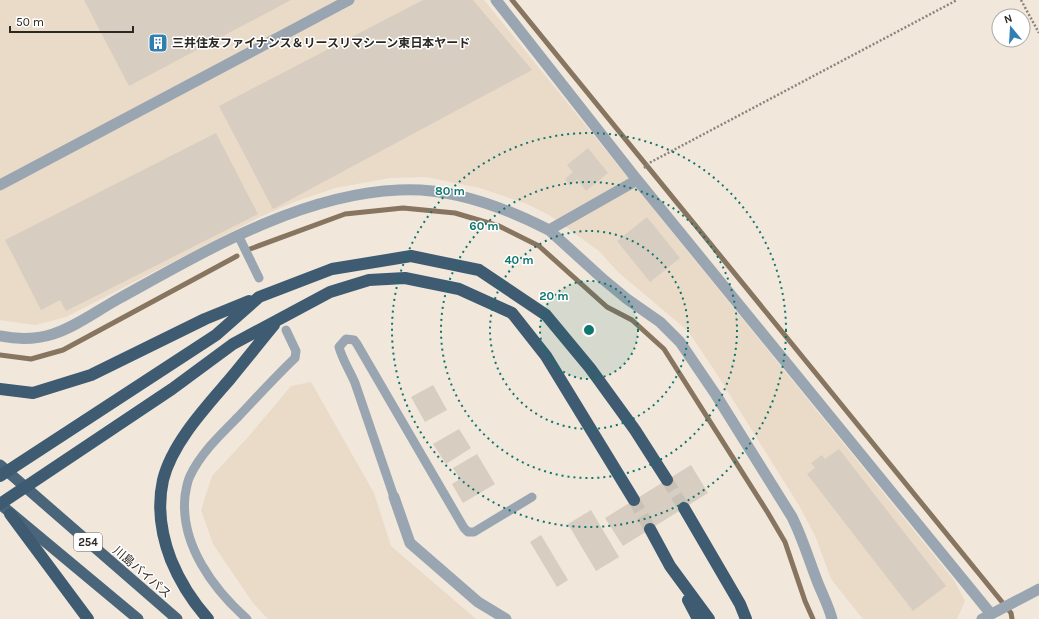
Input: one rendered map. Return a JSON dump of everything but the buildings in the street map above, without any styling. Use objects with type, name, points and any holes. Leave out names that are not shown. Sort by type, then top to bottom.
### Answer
[{"type":"highway","points":[[0,388],[32,393],[91,375],[205,319],[259,297],[332,270],[411,256],[479,270],[546,315],[590,368],[635,430],[667,480]]},
{"type":"highway","points":[[0,504],[172,389],[233,344],[330,292],[369,280],[405,278],[459,289],[512,313],[546,356],[634,500]]},
{"type":"highway","points":[[0,476],[216,335],[259,297]]},
{"type":"highway","points":[[208,619],[197,607],[180,580],[164,540],[160,514],[163,479],[174,454],[198,415],[278,319]]},
{"type":"highway","name":"川島バイパス","points":[[0,465],[177,619]]},
{"type":"highway","name":"254","points":[[0,504],[10,514],[138,619]]},
{"type":"highway","points":[[684,508],[740,604],[751,619]]},
{"type":"highway","points":[[10,514],[88,619]]},
{"type":"highway","points":[[650,529],[698,619]]},
{"type":"highway","points":[[670,566],[709,619]]},
{"type":"highway","points":[[740,604],[746,619]]},
{"type":"street","points":[[0,185],[349,0]]},
{"type":"street","points":[[496,0],[636,178],[990,615],[1039,589]]},
{"type":"street","points":[[549,230],[636,178]]},
{"type":"street","points":[[0,336],[30,340],[50,337],[182,264],[239,236],[278,218],[331,201],[368,193],[400,190],[429,191],[457,196],[510,211],[549,230],[604,280],[660,322],[684,347],[716,395],[792,517],[800,532],[815,577],[828,604],[832,619]]},
{"type":"street","points":[[394,497],[410,543],[478,602],[506,619]]},
{"type":"lane","points":[[239,236],[259,278]]},
{"type":"lane","points":[[247,619],[234,608],[210,580],[198,558],[187,529],[184,509],[186,490],[189,477],[201,456],[295,358],[296,352],[286,330]]},
{"type":"lane","points":[[394,497],[355,383],[339,346],[346,339],[354,340],[357,344],[464,528],[468,532],[474,532],[532,497]]},
{"type":"path","points":[[636,178],[651,162],[957,0]]},
{"type":"path","points":[[1021,0],[1039,34]]},
{"type":"shaded area","points":[[0,0],[484,0],[954,580],[965,601],[957,619],[863,619],[831,579],[816,538],[800,507],[713,368],[688,331],[618,272],[599,251],[549,215],[527,204],[480,188],[426,177],[390,178],[335,188],[294,202],[262,216],[66,317],[35,325],[0,320]]},
{"type":"shaded area","points":[[311,382],[374,493],[391,546],[476,619],[268,619],[253,603],[213,544],[201,510],[212,476],[249,436],[291,386]]},
{"type":"waterway","points":[[512,0],[1011,613],[1012,619]]},
{"type":"waterway","points":[[250,249],[345,214],[403,208],[455,213],[499,226],[539,246],[607,307],[632,320],[664,349],[785,542],[805,601],[813,619]]},
{"type":"waterway","points":[[0,355],[31,359],[63,350],[237,256]]},
{"type":"tunnel","points":[[667,480],[684,508]]},
{"type":"tunnel","points":[[634,500],[650,529]]},
{"type":"place","name":"三井住友ファイナンス＆リースリマシーン東日本ヤード","points":[[158,43]]}]
